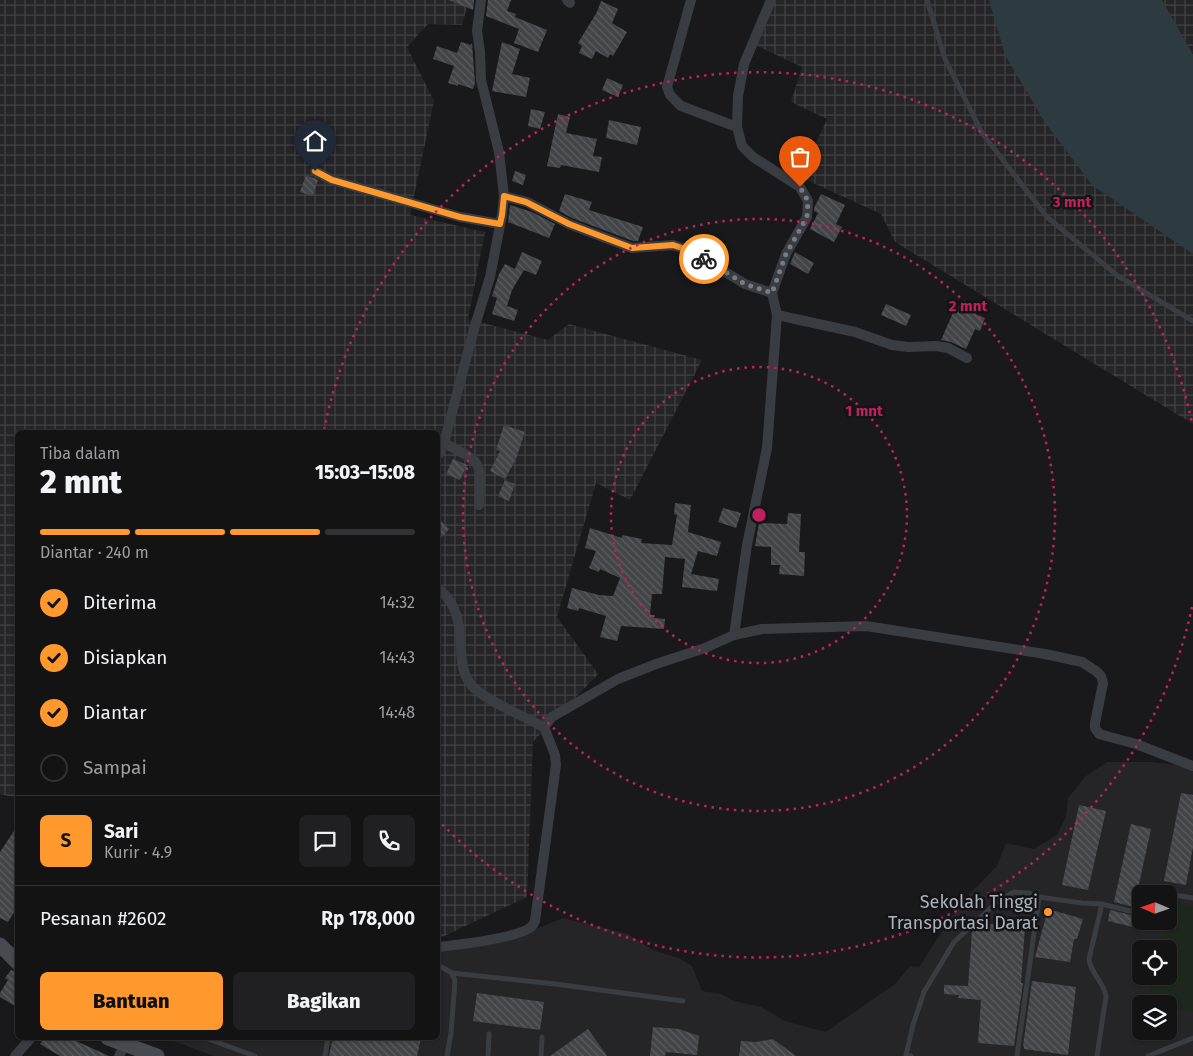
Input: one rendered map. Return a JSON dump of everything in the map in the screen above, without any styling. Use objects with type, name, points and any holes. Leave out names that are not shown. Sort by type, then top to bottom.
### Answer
[{"type":"main road","points":[[110,1040],[122,1050],[156,1056]]},
{"type":"street","points":[[440,451],[490,277],[504,196],[499,152],[481,80],[480,52],[476,31],[481,0]]},
{"type":"street","points":[[691,0],[667,87],[670,95],[680,106],[737,126]]},
{"type":"street","points":[[734,635],[747,545],[767,448],[777,315],[772,293],[786,254],[807,217],[808,201],[800,187],[747,152],[742,146],[737,126],[738,96],[744,64],[771,0]]},
{"type":"street","points":[[315,171],[332,180],[460,217],[500,224]]},
{"type":"street","points":[[504,196],[526,202],[569,224],[632,248],[673,245],[691,251],[745,284],[772,293]]},
{"type":"street","points":[[777,315],[855,332],[892,345],[948,348],[967,358]]},
{"type":"street","points":[[444,442],[472,458],[478,464],[481,478],[479,505]]},
{"type":"street","points":[[440,590],[447,595],[457,615],[461,631],[465,673],[473,687],[510,710],[544,727],[555,755],[556,765],[535,921],[531,928],[522,932],[474,943],[440,946]]},
{"type":"street","points":[[544,727],[552,717],[618,679],[705,648],[734,635],[762,629],[866,626],[1045,654],[1082,662],[1101,676],[1103,683],[1095,723],[1095,728],[1099,734],[1136,744],[1193,766]]},
{"type":"street","points":[[15,1056],[30,1040]]},
{"type":"lane","points":[[927,0],[945,59],[982,133],[1047,217],[1118,276],[1193,321]]},
{"type":"lane","points":[[912,1056],[906,1055],[913,1025],[924,992],[954,942],[998,902],[1014,892],[1030,893],[1038,897],[1102,904],[1132,912]]},
{"type":"lane","points":[[1178,896],[1193,898]]},
{"type":"lane","points":[[1017,1056],[1038,897]]},
{"type":"lane","points":[[1097,1056],[1106,996],[1105,990],[1091,967],[1089,959],[1102,904]]},
{"type":"lane","points":[[440,966],[452,973],[683,1001]]},
{"type":"lane","points":[[448,1056],[454,990],[452,973]]},
{"type":"lane","points":[[488,1056],[489,1034]]},
{"type":"lane","points":[[541,1056],[542,1037]]},
{"type":"lane","points":[[1148,1056],[1193,1038]]},
{"type":"lane","points":[[213,1040],[255,1056]]},
{"type":"lane","points":[[325,1056],[328,1040]]},
{"type":"shaded area","points":[[0,0],[469,0],[462,25],[428,24],[407,47],[434,101],[410,215],[485,232],[468,319],[548,340],[569,324],[702,360],[630,500],[596,483],[557,617],[598,674],[533,742],[527,897],[440,938],[440,430],[15,430],[15,798],[0,794]]},
{"type":"shaded area","points":[[775,0],[1193,0],[1193,424],[895,242],[881,214],[800,177],[827,119],[791,102],[802,67],[757,46]]},
{"type":"shaded area","points":[[989,0],[1162,0],[1193,55],[1193,254],[1092,185],[1044,121],[1005,55]]},
{"type":"shaded area","name":"Sekolah Tinggi Transportasi Darat","points":[[1107,762],[1152,762],[1193,767],[1193,1056],[214,1056],[170,1040],[440,1040],[440,949],[512,939],[563,918],[628,934],[653,950],[681,959],[692,966],[702,991],[721,994],[734,1001],[761,1007],[785,1021],[826,1032],[895,984],[910,966],[919,967],[959,905],[997,866],[1006,843],[1034,849],[1057,835],[1066,817],[1068,798],[1086,776]]},
{"type":"shaded area","points":[[1178,904],[1193,907],[1193,1012],[1177,1009],[1177,995],[1149,995],[1151,985],[1177,985],[1177,940],[1161,940],[1163,930],[1178,930]]},
{"type":"building","points":[[449,0],[474,0],[473,10]]},
{"type":"building","points":[[488,0],[511,0],[507,11],[516,14],[515,17],[547,30],[538,52],[514,43],[519,29],[486,16]]},
{"type":"building","points":[[601,1],[618,9],[612,23],[627,32],[613,56],[610,54],[608,58],[596,51],[592,59],[579,53],[582,46],[578,43],[597,12]]},
{"type":"building","points":[[461,42],[471,45],[472,43],[475,83],[473,89],[448,83],[454,66],[433,59],[437,46],[457,53]]},
{"type":"building","points":[[502,42],[520,49],[512,74],[530,78],[526,97],[492,91]]},
{"type":"building","points":[[607,78],[623,85],[618,97],[602,90]]},
{"type":"building","points":[[531,109],[545,112],[540,129],[528,126]]},
{"type":"building","points":[[558,114],[570,117],[566,133],[597,139],[593,156],[602,157],[599,172],[561,165],[560,168],[547,166]]},
{"type":"building","points":[[609,120],[641,127],[637,145],[606,138]]},
{"type":"building","points":[[515,171],[526,175],[523,185],[512,181]]},
{"type":"building","points":[[306,175],[318,180],[313,196],[300,192]]},
{"type":"building","points":[[565,194],[592,202],[589,210],[643,227],[638,241],[633,241],[572,218],[559,211]]},
{"type":"building","points":[[821,194],[845,205],[836,224],[842,227],[834,242],[810,229],[818,213],[814,211],[814,208]]},
{"type":"building","points":[[510,205],[532,212],[555,224],[549,238],[508,222]]},
{"type":"building","points":[[522,252],[542,261],[536,275],[524,270],[512,290],[507,306],[518,310],[514,321],[492,314],[497,298],[492,296],[499,274],[505,264],[515,269]]},
{"type":"building","points":[[795,252],[814,263],[808,274],[790,264]]},
{"type":"building","points":[[886,304],[911,315],[906,326],[881,315]]},
{"type":"building","points":[[956,306],[985,318],[980,331],[975,329],[966,349],[951,342],[941,340]]},
{"type":"building","points":[[504,425],[525,432],[516,459],[505,479],[490,471],[500,451],[496,450]]},
{"type":"building","points":[[453,459],[467,465],[460,480],[446,474]]},
{"type":"building","points":[[505,480],[515,484],[509,501],[498,496]]},
{"type":"building","points":[[675,503],[691,505],[688,532],[721,542],[717,556],[698,551],[691,574],[719,579],[717,591],[682,587],[685,559],[665,557],[662,594],[652,594],[650,615],[655,615],[654,618],[665,619],[664,629],[621,626],[617,641],[600,637],[606,616],[579,608],[578,611],[567,608],[572,588],[599,595],[613,596],[620,578],[600,569],[599,572],[589,568],[596,551],[585,548],[590,528],[622,538],[622,535],[642,539],[641,543],[672,545],[677,515],[674,514]]},
{"type":"building","points":[[723,508],[741,513],[736,528],[718,522]]},
{"type":"building","points":[[788,513],[801,514],[799,552],[805,552],[804,576],[779,574],[780,565],[771,565],[771,547],[755,546],[759,523],[787,524]]},
{"type":"building","points":[[440,520],[449,529],[440,539]]},
{"type":"building","points":[[1181,793],[1193,795],[1193,847],[1186,885],[1164,881]]},
{"type":"building","points":[[1079,805],[1106,811],[1088,890],[1062,885]]},
{"type":"building","points":[[1131,824],[1151,829],[1139,885],[1132,885],[1132,906],[1114,902]]},
{"type":"building","points":[[15,830],[15,911],[8,922],[0,918],[0,852]]},
{"type":"building","points":[[1048,909],[1083,919],[1077,939],[1074,939],[1070,962],[1035,957]]},
{"type":"building","points":[[1110,910],[1132,915],[1132,927],[1108,921]]},
{"type":"building","points":[[988,924],[1025,927],[1021,983],[1023,983],[1014,1046],[978,1043],[981,1000],[958,998],[959,995],[944,994],[944,985],[968,986],[972,931],[976,928],[987,929]]},
{"type":"building","points":[[11,970],[15,971],[15,1006],[0,997],[0,993],[8,980],[5,978]]},
{"type":"building","points":[[1032,981],[1076,987],[1068,1055],[1024,1049]]},
{"type":"building","points":[[477,993],[544,1002],[540,1030],[473,1021]]},
{"type":"building","points":[[653,1027],[679,1029],[699,1036],[697,1055],[666,1052],[665,1056],[650,1056]]},
{"type":"building","points":[[588,1029],[607,1056],[550,1056]]},
{"type":"building","points":[[773,1039],[796,1056],[739,1056],[741,1041],[756,1042]]},
{"type":"building","points":[[43,1040],[74,1040],[109,1056],[60,1056],[40,1044]]},
{"type":"building","points":[[333,1040],[421,1040],[417,1056],[329,1056]]},
{"type":"way so far","points":[[704,259],[745,284],[772,293],[786,254],[807,217],[808,201],[800,187]]},
{"type":"place","name":"Sekolah Tinggi Transportasi Darat","points":[[1048,912]]},
{"type":"route","points":[[315,171],[332,180],[460,217],[500,224],[504,196],[526,202],[569,224],[632,248],[673,245],[691,251],[704,259]]}]
